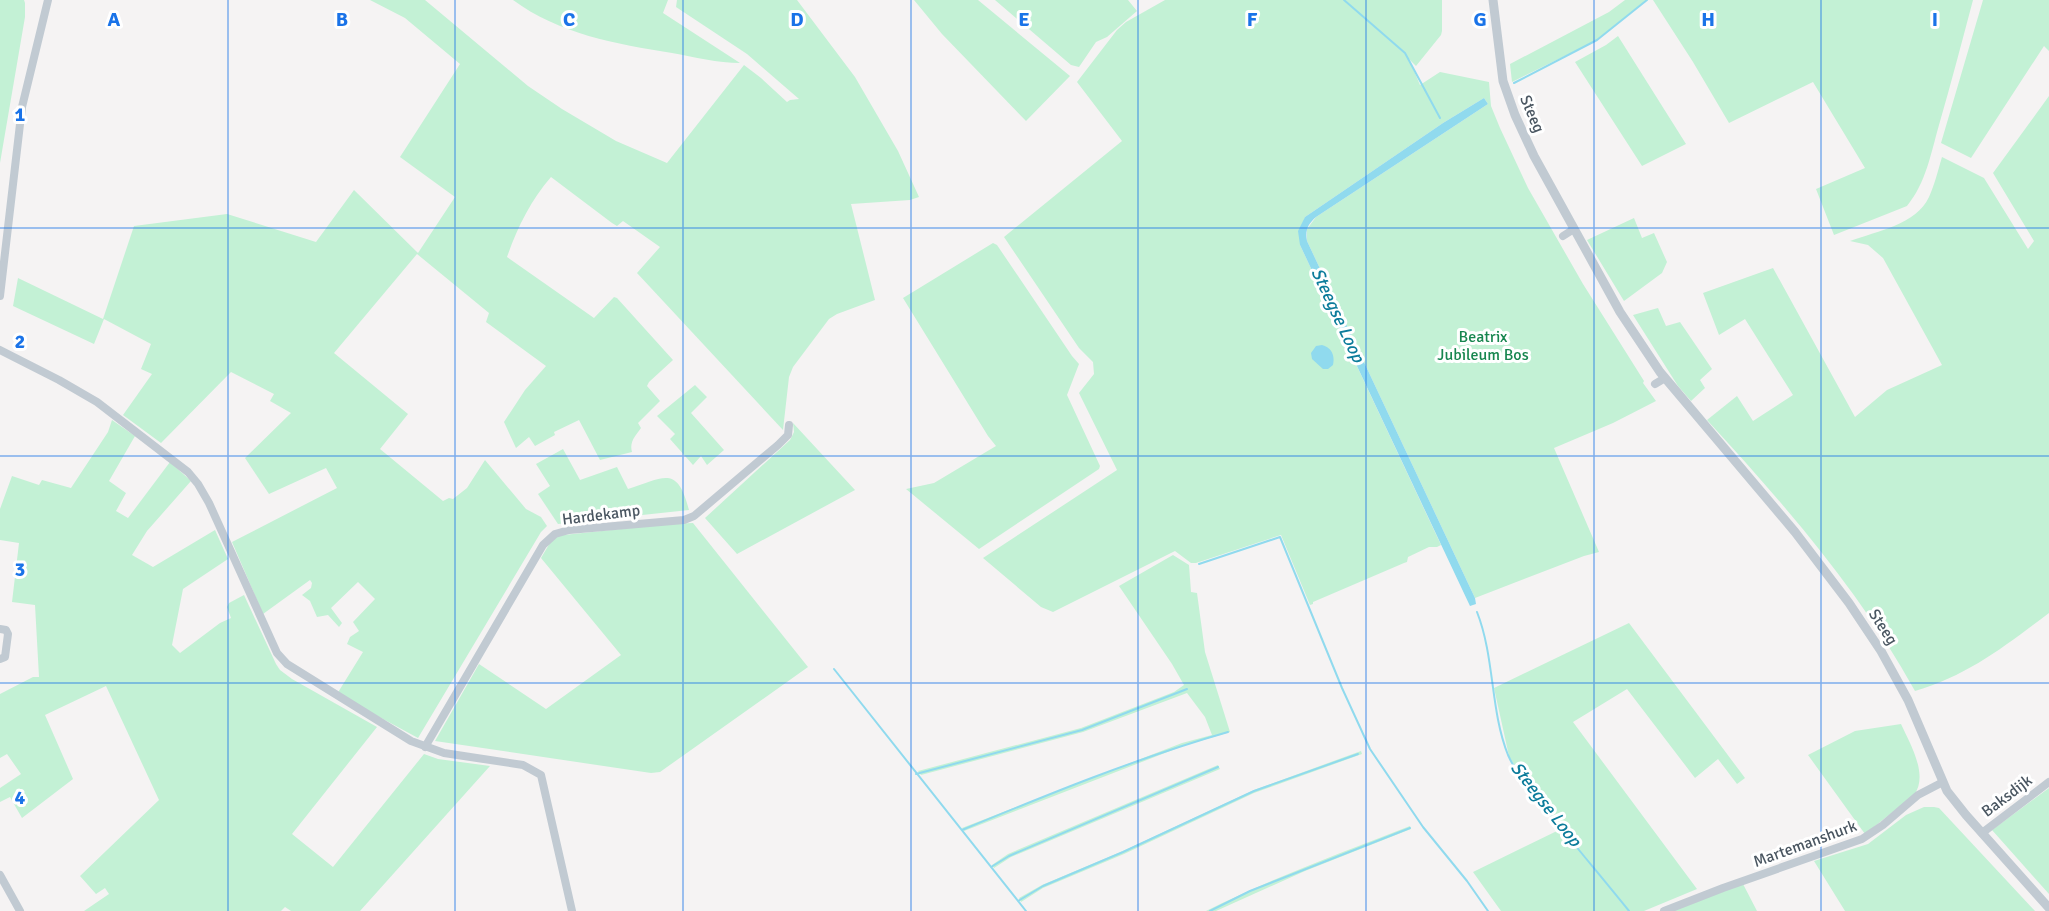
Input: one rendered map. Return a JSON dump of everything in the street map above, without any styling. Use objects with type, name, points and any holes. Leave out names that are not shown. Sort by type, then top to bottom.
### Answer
[{"type":"street","points":[[0,296],[22,106],[48,0]]},
{"type":"street","name":"Steeg","points":[[1493,0],[1503,81],[1515,115],[1534,156],[1620,312],[1665,378],[1794,532],[1849,603],[1881,651],[1908,700],[1952,798],[2049,908]]},
{"type":"street","points":[[1563,236],[1574,229]]},
{"type":"street","points":[[0,350],[98,402],[188,472],[209,503],[282,659],[411,741],[444,753],[523,765],[540,776],[544,783],[572,911]]},
{"type":"street","points":[[1655,384],[1665,378]]},
{"type":"street","name":"Hardekamp","points":[[426,747],[543,545],[550,537],[569,530],[684,520],[694,516],[778,445],[788,435],[789,425]]},
{"type":"street","points":[[0,629],[6,630],[8,634],[4,657],[0,659]]},
{"type":"street","name":"Martemanshurk","points":[[1664,911],[1862,839],[1918,795],[1943,782]]},
{"type":"street","name":"Baksdijk","points":[[1982,833],[2049,782]]},
{"type":"street","points":[[0,875],[20,911]]},
{"type":"green space","points":[[0,0],[24,0],[25,17],[0,163]]},
{"type":"green space","points":[[370,0],[425,0],[528,86],[562,109],[616,141],[667,163],[744,65],[787,102],[799,99],[747,54],[676,7],[677,0],[797,0],[855,77],[898,151],[919,197],[910,200],[851,204],[875,300],[829,319],[793,367],[789,377],[783,430],[637,273],[660,247],[623,221],[617,226],[612,223],[551,177],[525,215],[507,257],[594,318],[614,297],[617,298],[673,360],[647,386],[660,401],[638,423],[641,428],[632,442],[632,452],[600,460],[579,420],[554,432],[555,435],[535,446],[529,437],[516,448],[504,422],[525,390],[546,366],[486,322],[489,313],[417,254],[334,353],[408,414],[380,449],[443,501],[453,499],[467,488],[485,460],[526,509],[541,517],[547,526],[541,532],[418,738],[337,694],[363,652],[347,644],[350,637],[359,631],[353,622],[375,599],[358,582],[331,608],[342,623],[339,627],[328,615],[317,617],[310,601],[302,595],[311,588],[310,580],[263,614],[232,542],[337,488],[326,468],[269,494],[245,458],[291,413],[270,401],[274,394],[231,372],[161,443],[123,415],[152,374],[141,369],[151,344],[104,319],[94,344],[13,306],[18,278],[103,319],[134,226],[227,214],[316,242],[354,190],[418,253],[455,197],[400,157],[460,64],[405,18]]},
{"type":"green space","points":[[513,0],[668,0],[663,13],[740,63],[706,60],[589,36],[549,21]]},
{"type":"green space","points":[[914,0],[978,0],[1070,76],[1026,121],[942,34]]},
{"type":"green space","points":[[995,0],[1128,0],[1137,11],[1107,37],[1096,42],[1079,67],[1071,65]]},
{"type":"green space","name":"Beatrix Jubileum Bos","points":[[1165,0],[1442,0],[1441,35],[1416,66],[1409,59],[1420,85],[1440,72],[1489,82],[1491,106],[1528,188],[1583,284],[1656,401],[1613,423],[1554,448],[1599,552],[1475,598],[1307,241],[1307,229],[1316,217],[1488,104],[1484,98],[1443,123],[1305,217],[1300,245],[1441,545],[1429,547],[1408,557],[1407,562],[1310,605],[1281,535],[1196,563],[1191,563],[1175,551],[1053,612],[1041,607],[983,558],[1117,470],[1079,393],[1094,374],[1093,362],[1079,348],[1004,237],[1122,141],[1077,82],[1117,30],[1126,22]]},
{"type":"green space","points":[[1625,0],[1647,0],[1597,40],[1512,82],[1510,64],[1609,12]]},
{"type":"green space","points":[[1653,0],[1973,0],[1927,167],[1919,188],[1907,206],[1834,235],[1816,189],[1865,168],[1813,82],[1729,123]]},
{"type":"green space","points":[[1983,0],[2049,0],[2049,51],[2044,46],[1971,158],[1941,143]]},
{"type":"green space","points":[[1618,36],[1686,144],[1642,166],[1575,62]]},
{"type":"green space","points":[[2049,96],[2049,613],[2002,648],[1970,668],[1915,691],[1870,618],[1845,583],[1792,516],[1707,420],[1737,396],[1753,421],[1793,395],[1745,319],[1719,335],[1703,293],[1773,268],[1855,417],[1887,390],[1942,365],[1883,258],[1868,245],[1850,241],[1895,226],[1923,207],[1935,182],[1942,157],[1984,178],[2028,249],[2034,241],[1993,173]]},
{"type":"green space","points":[[1634,218],[1642,238],[1654,233],[1667,262],[1662,273],[1624,301],[1587,240]]},
{"type":"green space","points":[[993,243],[997,245],[1079,364],[1067,395],[1100,466],[1099,469],[979,549],[906,489],[934,483],[996,446],[903,298]]},
{"type":"green space","points":[[1658,308],[1666,326],[1680,322],[1712,369],[1700,380],[1705,388],[1691,401],[1678,386],[1633,315]]},
{"type":"green space","points":[[695,385],[707,397],[691,413],[724,450],[707,465],[701,456],[693,465],[670,439],[675,434],[657,416]]},
{"type":"green space","points":[[112,420],[135,436],[109,481],[126,493],[116,511],[128,518],[170,462],[191,481],[147,531],[132,555],[153,567],[215,530],[228,559],[183,589],[172,645],[180,653],[220,623],[231,618],[227,607],[229,603],[244,595],[280,670],[377,727],[292,834],[333,867],[424,754],[438,759],[490,766],[360,911],[291,911],[285,907],[281,911],[84,911],[109,894],[105,888],[96,894],[80,876],[159,800],[106,686],[45,715],[73,779],[22,818],[10,797],[0,802],[0,788],[21,774],[7,754],[0,758],[0,694],[33,677],[39,677],[35,605],[12,602],[19,543],[0,540],[0,509],[12,476],[39,485],[42,480],[71,488],[108,432]]},
{"type":"green space","points":[[793,423],[855,490],[737,554],[705,518],[790,440],[794,432]]},
{"type":"green space","points":[[563,449],[580,480],[617,467],[628,489],[668,478],[674,480],[679,486],[689,510],[558,524],[538,494],[550,486],[536,464]]},
{"type":"green space","points":[[693,523],[808,667],[660,772],[651,773],[435,741],[479,664],[546,709],[621,655],[541,558],[554,536]]},
{"type":"green space","points":[[1173,555],[1189,565],[1191,592],[1197,593],[1205,652],[1230,732],[1183,746],[964,831],[962,828],[1182,743],[1212,735],[1205,717],[1187,693],[1083,732],[921,775],[918,771],[1081,728],[1174,692],[1184,685],[1119,586]]},
{"type":"green space","points":[[1629,623],[1745,778],[1737,784],[1718,759],[1695,778],[1627,689],[1573,722],[1697,889],[1644,911],[1501,911],[1473,872],[1561,829],[1520,775],[1509,756],[1494,688]]},
{"type":"green space","points":[[1901,724],[1919,769],[1918,787],[1914,795],[1865,834],[1808,755],[1855,731]]},
{"type":"green space","points":[[1361,751],[1362,754],[1254,793],[1124,854],[1043,888],[1021,902],[1019,898],[1042,885],[1123,851],[1254,790]]},
{"type":"green space","points":[[1218,765],[1220,769],[1011,857],[994,868],[992,865],[1008,854]]},
{"type":"green space","points":[[2049,788],[2049,894],[1992,830]]},
{"type":"green space","points":[[1924,807],[1939,808],[2035,911],[1845,911],[1814,861],[1868,844],[1906,815]]},
{"type":"green space","points":[[1410,826],[1411,829],[1305,871],[1216,911],[1206,911],[1281,877]]},
{"type":"green space","points":[[1743,884],[1757,911],[1672,911]]},
{"type":"water","points":[[1484,98],[1488,104],[1316,217],[1309,225],[1306,234],[1307,241],[1475,598],[1476,604],[1470,606],[1300,245],[1298,231],[1305,217],[1443,123]]},
{"type":"water","points":[[1322,345],[1330,350],[1334,358],[1333,365],[1328,369],[1323,369],[1312,359],[1311,353],[1316,346]]},
{"type":"waterway","points":[[1344,0],[1405,53],[1440,118]]},
{"type":"waterway","name":"Steegse Loop","points":[[1514,83],[1597,40],[1647,0]]},
{"type":"waterway","points":[[1199,564],[1280,537],[1342,688],[1370,749],[1423,827],[1488,911]]},
{"type":"waterway","name":"Steegse Loop","points":[[1477,612],[1487,647],[1502,738],[1511,762],[1528,787],[1629,911]]},
{"type":"waterway","points":[[834,669],[1026,911]]},
{"type":"waterway","points":[[916,774],[1082,730],[1187,689]]},
{"type":"waterway","points":[[962,830],[1127,765],[1228,732]]},
{"type":"waterway","points":[[1018,901],[1043,886],[1123,852],[1254,791],[1358,754]]},
{"type":"waterway","points":[[991,867],[1009,856],[1218,767]]},
{"type":"waterway","points":[[1210,911],[1250,891],[1410,828]]}]
